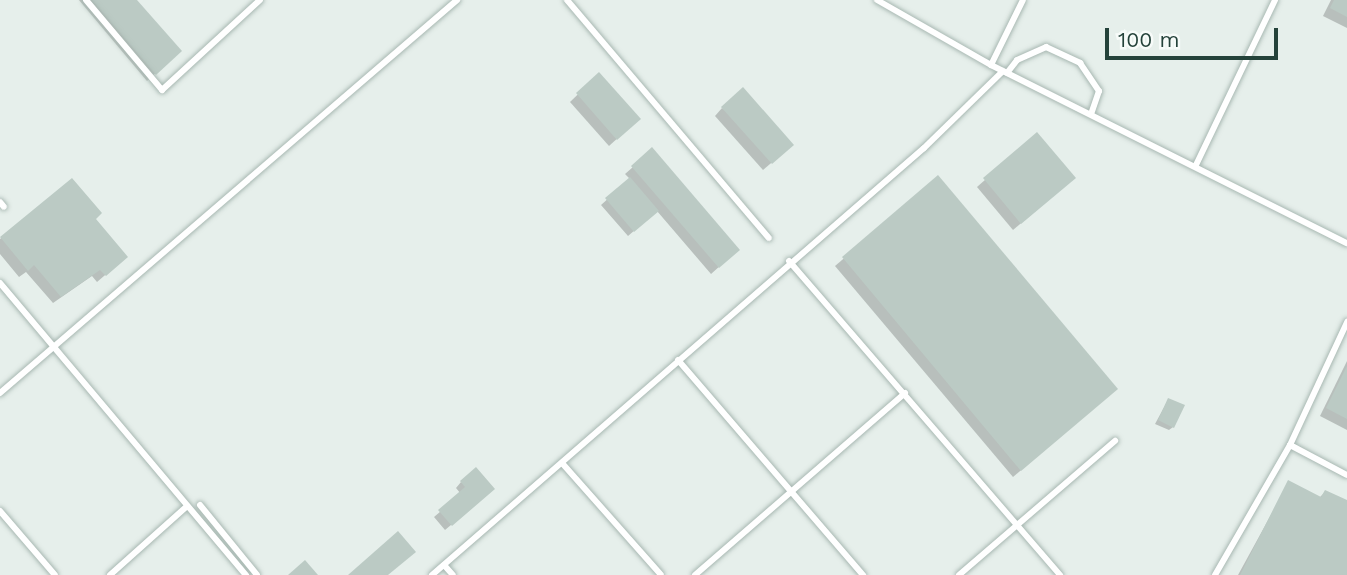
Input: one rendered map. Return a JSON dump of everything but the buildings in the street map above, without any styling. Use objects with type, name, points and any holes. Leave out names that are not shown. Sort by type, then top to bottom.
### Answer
[{"type":"lane","points":[[86,0],[162,90],[260,0]]},
{"type":"lane","points":[[0,393],[457,0]]},
{"type":"lane","points":[[566,0],[769,238]]},
{"type":"lane","points":[[877,0],[991,65],[1347,243]]},
{"type":"lane","points":[[991,65],[1023,0]]},
{"type":"lane","points":[[1196,166],[1275,0]]},
{"type":"lane","points":[[432,575],[789,261],[924,148],[1017,60],[1046,47],[1080,63],[1099,91],[1091,114]]},
{"type":"lane","points":[[789,261],[1060,575]]},
{"type":"lane","points":[[0,283],[246,575]]},
{"type":"lane","points":[[1215,575],[1290,445],[1347,322]]},
{"type":"lane","points":[[678,360],[863,575]]},
{"type":"lane","points":[[695,575],[793,493],[905,393]]},
{"type":"lane","points":[[959,575],[1115,441]]},
{"type":"lane","points":[[1290,445],[1347,475]]},
{"type":"lane","points":[[562,463],[661,575]]},
{"type":"lane","points":[[200,505],[257,575]]},
{"type":"lane","points":[[110,575],[186,507]]},
{"type":"lane","points":[[0,510],[55,575]]},
{"type":"lane","points":[[444,565],[453,575]]}]
